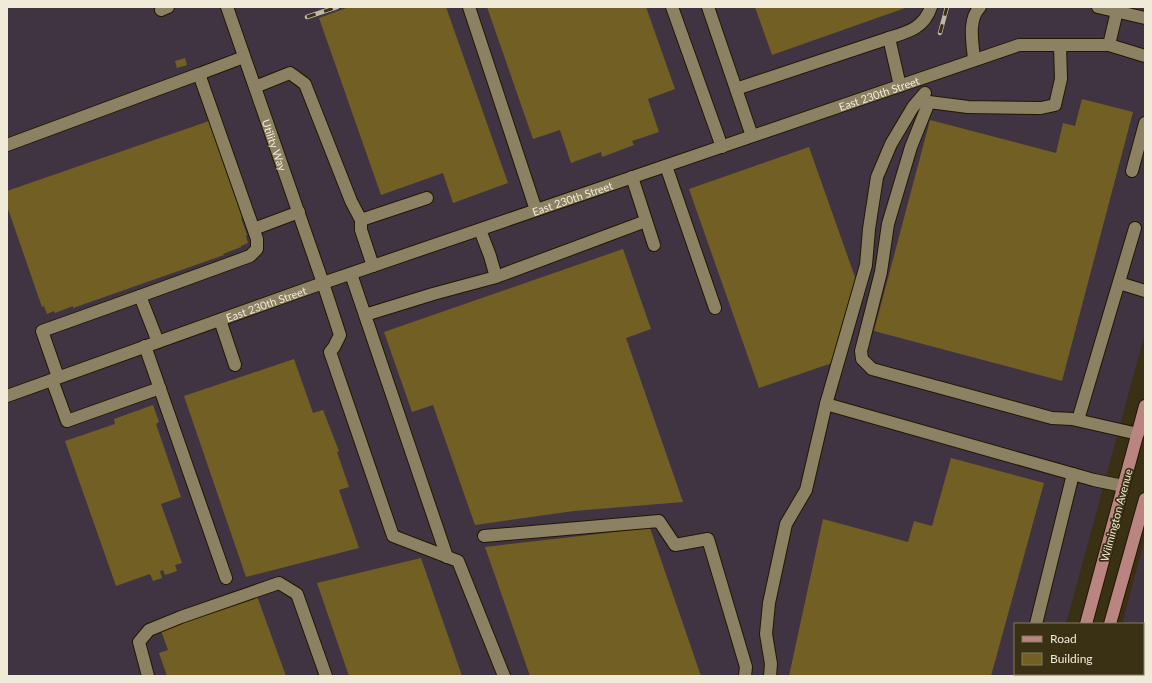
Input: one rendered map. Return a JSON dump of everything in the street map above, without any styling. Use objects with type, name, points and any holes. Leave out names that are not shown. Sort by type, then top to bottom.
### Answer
[{"type":"main road","name":"Wilmington Avenue","points":[[1086,623],[1145,406]]},
{"type":"main road","points":[[1110,623],[1145,499]]},
{"type":"street","name":"Utility Way","points":[[227,7],[340,335],[330,352],[393,536],[447,557]]},
{"type":"street","points":[[469,7],[536,210]]},
{"type":"street","points":[[672,7],[722,147]]},
{"type":"street","points":[[708,7],[752,136]]},
{"type":"street","points":[[736,89],[913,31],[928,15],[931,7]]},
{"type":"street","points":[[974,60],[972,27],[975,12],[980,7]]},
{"type":"street","points":[[1098,7],[1145,18]]},
{"type":"street","points":[[1109,45],[1117,11]]},
{"type":"street","points":[[889,38],[900,86]]},
{"type":"street","name":"East 230th Street","points":[[7,396],[323,283],[1019,45],[1109,45],[1145,56]]},
{"type":"street","points":[[770,676],[771,664],[766,634],[769,603],[786,524],[806,490],[826,404],[866,264],[869,229],[877,177],[891,144],[913,107],[927,98],[968,107],[1041,108],[1055,105],[1061,79],[1060,45]]},
{"type":"street","points":[[7,145],[244,57]]},
{"type":"street","points":[[255,87],[290,73],[305,84],[351,201],[361,220],[361,230],[373,266]]},
{"type":"street","points":[[160,388],[67,420],[42,332],[250,256],[257,249],[257,239],[254,229],[200,74]]},
{"type":"street","points":[[927,76],[927,98],[888,224],[881,272],[861,351],[862,359],[872,369],[1052,418],[1078,420],[1138,434]]},
{"type":"street","points":[[1132,171],[1145,123]]},
{"type":"street","points":[[666,166],[714,308]]},
{"type":"street","points":[[632,178],[654,245]]},
{"type":"street","points":[[361,220],[427,198]]},
{"type":"street","points":[[254,229],[298,212]]},
{"type":"street","points":[[365,315],[433,294],[496,277],[646,221]]},
{"type":"street","points":[[1078,420],[1135,228]]},
{"type":"street","points":[[480,230],[496,277]]},
{"type":"street","points":[[351,274],[447,557],[458,562],[504,676]]},
{"type":"street","points":[[1118,283],[1145,291]]},
{"type":"street","points":[[140,296],[158,342]]},
{"type":"street","points":[[220,320],[235,365]]},
{"type":"street","points":[[145,346],[226,578]]},
{"type":"street","points":[[826,404],[1073,474],[1123,486]]},
{"type":"street","points":[[1036,623],[1073,474]]},
{"type":"street","points":[[484,536],[659,521],[675,545],[708,539],[746,667],[744,676]]},
{"type":"street","points":[[148,676],[139,642],[149,630],[180,617],[279,583],[297,594],[326,676]]},
{"type":"shaded area","points":[[7,7],[1145,7],[1145,333],[1066,623],[1014,623],[1014,675],[1051,676],[7,676]]},
{"type":"shaded area","points":[[1145,538],[1145,676],[1108,676],[1144,675],[1144,623],[1122,623]]},
{"type":"building","points":[[349,7],[446,7],[508,183],[453,203],[443,173],[381,195],[319,18]]},
{"type":"building","points":[[487,7],[646,7],[675,89],[648,99],[659,132],[632,141],[634,145],[602,157],[601,152],[571,163],[560,130],[533,139]]},
{"type":"building","points":[[755,7],[908,7],[772,55]]},
{"type":"building","points":[[185,58],[187,65],[177,68],[175,61]]},
{"type":"building","points":[[1082,99],[1133,112],[1062,381],[874,331],[930,120],[1056,153],[1063,123],[1075,126]]},
{"type":"building","points":[[209,121],[242,217],[248,243],[223,254],[224,255],[73,308],[73,306],[55,313],[54,311],[47,314],[44,306],[42,307],[7,206],[7,191]]},
{"type":"building","points":[[809,147],[856,280],[835,362],[759,388],[689,189]]},
{"type":"building","points":[[623,249],[651,329],[626,338],[683,502],[574,511],[475,525],[433,405],[412,412],[384,332]]},
{"type":"building","points":[[294,359],[313,413],[323,410],[339,451],[337,452],[349,487],[339,490],[359,548],[246,577],[184,396]]},
{"type":"building","points":[[153,405],[159,422],[156,424],[181,497],[161,504],[182,563],[175,565],[177,571],[165,575],[163,570],[160,571],[162,578],[153,581],[150,574],[116,586],[65,441],[115,424],[114,419]]},
{"type":"building","points":[[951,458],[1044,483],[991,676],[789,676],[823,519],[908,542],[914,521],[932,526]]},
{"type":"building","points":[[650,528],[701,676],[530,676],[485,547]]},
{"type":"building","points":[[421,558],[462,676],[349,676],[317,583]]},
{"type":"building","points":[[257,596],[286,676],[167,676],[159,653],[168,650],[160,628]]},
{"type":"railway","points":[[307,17],[337,7]]},
{"type":"railway","points":[[940,33],[947,7]]}]
